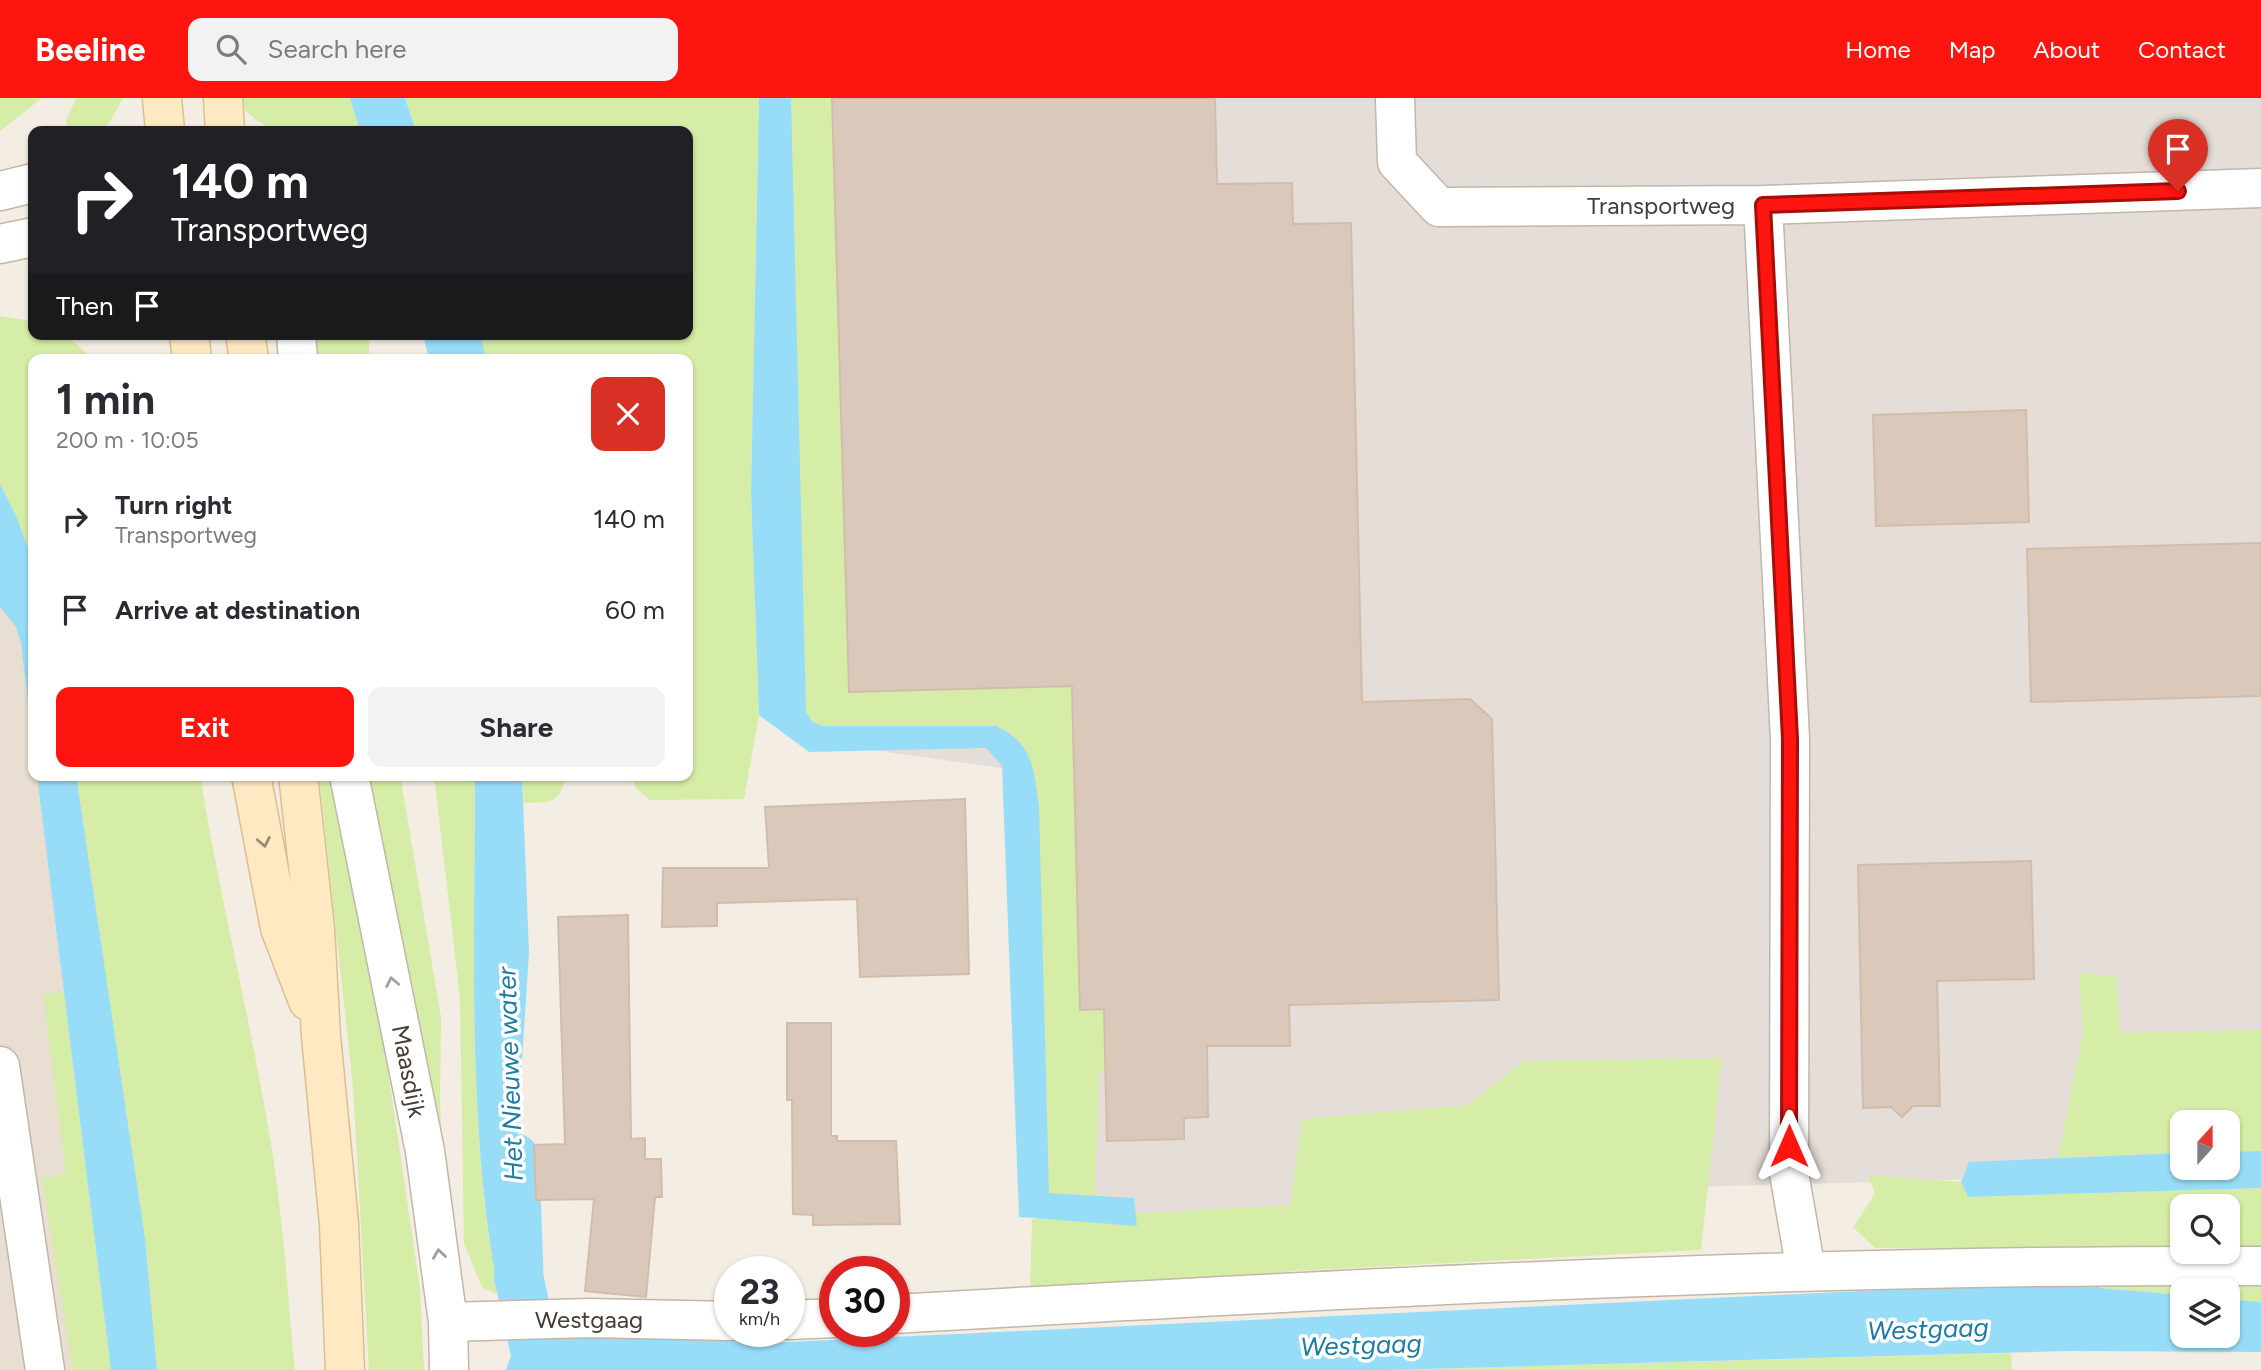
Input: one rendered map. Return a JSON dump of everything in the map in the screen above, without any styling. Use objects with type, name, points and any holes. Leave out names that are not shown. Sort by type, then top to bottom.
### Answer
[{"type":"main road","points":[[162,98],[165,126]]},
{"type":"main road","points":[[223,98],[225,126]]},
{"type":"main road","points":[[252,781],[280,928],[321,1036]]},
{"type":"main road","points":[[299,781],[315,929],[321,1036],[339,1224],[345,1370]]},
{"type":"street","name":"Transportweg","points":[[1395,98],[1397,162],[1439,207],[1763,205],[2261,188]]},
{"type":"street","points":[[0,191],[28,184]]},
{"type":"street","points":[[1763,205],[1790,739],[1789,1173],[1806,1271]]},
{"type":"street","points":[[0,244],[28,238]]},
{"type":"street","name":"Maasdijk","points":[[350,781],[425,1151],[448,1322],[449,1370]]},
{"type":"street","points":[[0,1066],[45,1370]]},
{"type":"street","points":[[910,1313],[1375,1287],[1806,1271],[2261,1266]]},
{"type":"street","name":"Westgaag","points":[[448,1322],[590,1318],[714,1321]]},
{"type":"shaded area","points":[[786,98],[2261,98],[2261,1171],[2240,1172],[2240,1110],[2170,1110],[2170,1174],[1694,1187],[1040,1223],[1015,770],[801,740]]},
{"type":"shaded area","points":[[28,369],[28,781],[141,781],[232,1370],[0,1370],[0,381]]},
{"type":"green space","points":[[0,98],[42,98],[0,131]]},
{"type":"green space","points":[[76,98],[123,98],[106,126],[66,126]]},
{"type":"green space","points":[[238,98],[350,98],[358,126],[268,126],[248,113]]},
{"type":"green space","points":[[405,98],[759,98],[751,493],[759,715],[744,799],[650,800],[635,788],[634,781],[693,781],[693,354],[485,354],[481,340],[693,340],[693,126],[414,126]]},
{"type":"green space","points":[[791,98],[832,98],[849,691],[1084,686],[1072,711],[1080,1010],[1148,1008],[1147,1068],[1099,1070],[1095,1195],[1049,1194],[1039,805],[1033,771],[996,726],[823,726],[813,722],[806,712]]},
{"type":"green space","points":[[0,316],[28,320],[28,340],[72,340],[87,354],[28,354],[28,548],[0,484]]},
{"type":"green space","points":[[311,340],[369,340],[369,354],[312,354]]},
{"type":"green space","points":[[77,781],[201,781],[274,1163],[295,1370],[157,1370],[145,1238]]},
{"type":"green space","points":[[320,781],[333,781],[374,975],[420,1289],[424,1370],[369,1370],[353,1086]]},
{"type":"green space","points":[[366,781],[401,781],[441,1017],[440,1102],[445,1210]]},
{"type":"green space","points":[[435,781],[475,781],[476,1088],[486,1213],[495,1275],[493,1281],[505,1298],[482,1287],[464,1244],[460,998]]},
{"type":"green space","points":[[522,781],[564,781],[557,797],[552,800],[524,803]]},
{"type":"green space","points":[[2079,973],[2116,976],[2121,1033],[2261,1030],[2261,1151],[2240,1152],[2240,1110],[2170,1110],[2170,1153],[2058,1157],[2083,1033]]},
{"type":"green space","points":[[64,991],[111,1370],[73,1370],[42,1179],[66,1173],[43,995]]},
{"type":"green space","points":[[1722,1058],[1701,1250],[1294,1271],[1030,1292],[1032,1219],[1290,1205],[1302,1119],[1468,1105],[1524,1061]]},
{"type":"green space","points":[[1868,1175],[1961,1182],[1969,1197],[2261,1188],[2261,1248],[2240,1248],[2240,1194],[2170,1194],[2170,1248],[1875,1248],[1853,1227],[1875,1194]]},
{"type":"green space","points":[[2261,1275],[2261,1302],[2240,1300],[2240,1278],[2170,1278],[2170,1294],[2100,1288],[2092,1280]]},
{"type":"green space","points":[[2011,1353],[2012,1370],[1389,1370]]},
{"type":"water","points":[[350,98],[405,98],[414,126],[358,126]]},
{"type":"water","points":[[759,98],[791,98],[806,712],[813,722],[823,726],[996,726],[1009,733],[1025,749],[1033,768],[1039,805],[1049,1193],[1134,1198],[1137,1226],[1019,1217],[1002,766],[986,748],[809,752],[759,715],[751,493]]},
{"type":"water","points":[[424,340],[481,340],[485,354],[428,354]]},
{"type":"water","points":[[0,484],[28,548],[28,701],[21,643],[16,627],[0,607]]},
{"type":"water","points":[[38,781],[77,781],[145,1238],[157,1370],[111,1370]]},
{"type":"water","points":[[475,781],[522,781],[529,952],[518,1123],[519,1263],[534,1282],[559,1338],[618,1336],[714,1341],[714,1347],[805,1347],[805,1341],[819,1341],[819,1347],[910,1347],[910,1336],[2092,1280],[2100,1288],[2170,1294],[2170,1348],[2240,1348],[2240,1300],[2261,1302],[2261,1352],[2067,1351],[1389,1370],[506,1370],[517,1338],[528,1337],[521,1300],[505,1298],[493,1281],[495,1275],[480,1151],[475,1026]]},
{"type":"water","points":[[2261,1151],[2261,1188],[1968,1197],[1961,1182],[1969,1162],[2170,1154],[2170,1180],[2240,1180],[2240,1152]]},
{"type":"building","points":[[832,98],[1215,98],[1217,184],[1292,183],[1293,224],[1351,223],[1362,702],[1470,699],[1492,719],[1499,1000],[1289,1005],[1290,1046],[1207,1046],[1208,1117],[1184,1118],[1184,1139],[1107,1141],[1104,1009],[1080,1010],[1072,686],[849,692]]},
{"type":"building","points":[[2026,410],[2029,522],[1876,526],[1873,415]]},
{"type":"building","points":[[2261,543],[2261,696],[2031,702],[2027,549]]},
{"type":"building","points":[[965,799],[969,974],[860,977],[857,899],[717,903],[717,926],[662,927],[663,868],[769,868],[765,807]]},
{"type":"building","points":[[2031,861],[2034,979],[1937,981],[1940,1106],[1913,1106],[1902,1117],[1891,1107],[1863,1108],[1858,865]]},
{"type":"building","points":[[628,915],[631,1139],[645,1138],[645,1159],[661,1159],[662,1197],[655,1197],[646,1297],[585,1291],[594,1199],[536,1200],[534,1145],[565,1144],[558,917]]},
{"type":"building","points":[[787,1023],[831,1023],[831,1136],[837,1136],[837,1141],[896,1141],[900,1224],[813,1225],[813,1215],[793,1214],[792,1100],[787,1100]]},
{"type":"waterway","name":"Het Nieuwe water","points":[[515,1158],[519,1278],[539,1370]]},
{"type":"route","points":[[1789,1146],[1790,739],[1763,205],[2178,191]]}]
